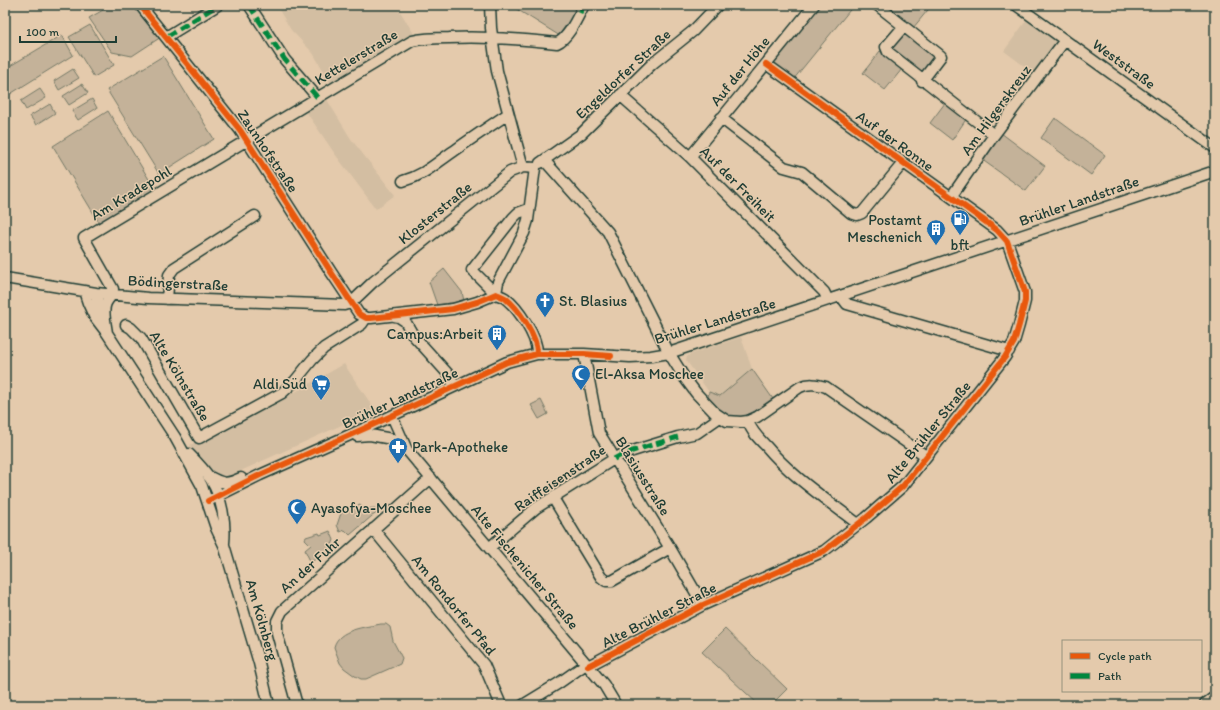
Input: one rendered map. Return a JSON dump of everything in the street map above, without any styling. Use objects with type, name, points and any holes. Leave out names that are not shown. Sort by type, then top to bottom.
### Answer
[{"type":"highway","points":[[1207,705],[1215,699]]},
{"type":"street","name":"Zaunhofstraße","points":[[140,5],[247,140],[351,303],[359,314],[366,318]]},
{"type":"street","points":[[166,37],[218,5]]},
{"type":"street","points":[[249,5],[285,60],[318,98]]},
{"type":"street","points":[[490,5],[492,38],[497,71],[508,114],[523,167],[535,168]]},
{"type":"street","name":"Kettelerstraße","points":[[247,140],[412,41],[481,36],[560,42],[570,31],[584,5]]},
{"type":"street","name":"Engeldorfer Straße","points":[[544,160],[581,134],[652,64],[693,31],[718,5]]},
{"type":"street","name":"Auf der Höhe","points":[[690,157],[814,5]]},
{"type":"street","points":[[877,5],[941,56],[922,80]]},
{"type":"street","name":"Weststraße","points":[[1016,5],[1215,148]]},
{"type":"street","points":[[904,26],[886,47],[886,50],[922,80],[994,135]]},
{"type":"street","name":"Am Hilgerskreuz","points":[[951,197],[994,135],[1066,40]]},
{"type":"street","name":"Auf der Ronne","points":[[766,64],[997,230],[1007,241]]},
{"type":"street","name":"Auf der Freiheit","points":[[620,95],[690,157],[824,292],[828,300]]},
{"type":"street","points":[[403,180],[418,176],[425,172],[508,114]]},
{"type":"street","points":[[722,118],[784,167],[802,172],[851,213],[857,215],[862,213],[903,163]]},
{"type":"street","name":"Am Kradepohl","points":[[113,294],[113,289],[87,237],[247,140]]},
{"type":"street","points":[[496,294],[498,282],[524,233],[535,168],[544,160],[608,232],[669,353],[696,393],[708,407],[720,417],[727,421],[748,421],[757,417],[800,387],[807,384],[817,384],[826,387],[926,456]]},
{"type":"street","name":"Klosterstraße","points":[[351,303],[374,282],[510,172],[523,167]]},
{"type":"street","name":"Brühler Landstraße","points":[[208,501],[260,475],[347,437],[507,362],[537,354],[584,354],[630,357],[669,353],[1215,171]]},
{"type":"street","points":[[529,209],[518,213],[513,218],[472,270],[496,294],[504,297],[519,313],[528,325],[537,347],[537,354]]},
{"type":"street","points":[[167,298],[170,275],[174,268],[255,216]]},
{"type":"street","name":"Alte Brühler Straße","points":[[524,705],[587,665],[703,605],[824,551],[895,494],[914,474],[926,456],[1009,351],[1014,342],[1025,301],[1025,292],[1007,241]]},
{"type":"street","name":"Bödingerstraße","points":[[5,278],[96,293],[167,298],[344,306],[351,303]]},
{"type":"street","name":"Am Kölnberg","points":[[84,291],[94,316],[107,333],[174,437],[202,486],[216,528],[224,545],[259,663],[268,705]]},
{"type":"street","name":"Am Kölnberg","points":[[96,293],[99,311],[107,333]]},
{"type":"street","name":"Am Kölnberg","points":[[107,333],[104,314],[106,304],[113,294]]},
{"type":"street","points":[[366,318],[453,309],[477,302],[496,294]]},
{"type":"street","points":[[841,296],[848,304],[1009,351]]},
{"type":"street","points":[[409,328],[410,320],[417,313]]},
{"type":"street","points":[[394,316],[402,319],[413,335],[449,375],[455,386]]},
{"type":"street","name":"Alte Kölnstraße","points":[[126,325],[141,338],[199,438],[282,393],[295,381],[324,348],[362,324],[366,318]]},
{"type":"street","name":"Blasiusstraße","points":[[584,354],[599,433],[670,548],[703,605]]},
{"type":"street","points":[[392,416],[407,450]]},
{"type":"street","name":"Raiffeisenstraße","points":[[489,548],[536,508],[614,459],[623,454],[678,437],[697,433],[720,417]]},
{"type":"street","points":[[748,421],[750,427],[760,440],[788,470],[858,524]]},
{"type":"street","points":[[379,422],[392,439],[407,450]]},
{"type":"street","points":[[347,437],[370,435],[392,439]]},
{"type":"street","name":"Am Kölnberg","points":[[174,437],[208,476],[218,496],[225,531],[224,545]]},
{"type":"street","name":"Alte Fischenicher Straße","points":[[407,450],[604,685],[616,705]]},
{"type":"street","points":[[208,476],[225,484],[250,474],[260,475]]},
{"type":"street","name":"An der Fuhr","points":[[297,705],[277,633],[277,621],[282,611],[288,604],[431,478]]},
{"type":"street","points":[[553,498],[601,576],[606,581],[612,580],[670,548]]},
{"type":"street","name":"Am Rondorfer Pfad","points":[[373,529],[484,665],[502,705]]},
{"type":"shaded area","points":[[112,5],[134,5],[161,37],[132,56],[112,52],[89,18]]},
{"type":"shaded area","points":[[276,5],[396,5],[414,34],[332,85],[313,53],[291,30]]},
{"type":"shaded area","points":[[510,5],[580,5],[571,23],[560,36]]},
{"type":"shaded area","points":[[816,5],[854,5],[793,80],[774,66],[773,62]]},
{"type":"shaded area","points":[[886,5],[932,5],[913,28]]},
{"type":"shaded area","points":[[1028,18],[1058,41],[1035,74],[1004,51]]},
{"type":"shaded area","points":[[90,25],[114,65],[94,77],[69,37]]},
{"type":"shaded area","points":[[905,33],[935,57],[922,74],[892,49],[892,47]]},
{"type":"shaded area","points":[[62,35],[73,55],[7,96],[5,92],[5,69]]},
{"type":"shaded area","points":[[880,51],[902,69],[885,90],[863,73]]},
{"type":"shaded area","points":[[163,56],[214,139],[159,174],[107,90]]},
{"type":"shaded area","points":[[73,69],[79,78],[59,90],[54,81]]},
{"type":"shaded area","points":[[82,84],[88,93],[69,105],[63,96]]},
{"type":"shaded area","points":[[40,89],[46,98],[26,110],[21,101]]},
{"type":"shaded area","points":[[326,98],[351,139],[395,195],[376,209],[335,154],[305,110]]},
{"type":"shaded area","points":[[92,99],[97,108],[78,120],[72,111]]},
{"type":"shaded area","points":[[945,103],[967,118],[952,140],[930,123]]},
{"type":"shaded area","points":[[50,104],[55,113],[36,125],[30,116]]},
{"type":"shaded area","points":[[108,111],[156,191],[100,224],[53,146]]},
{"type":"shaded area","points":[[1055,118],[1105,155],[1091,175],[1041,138]]},
{"type":"shaded area","points":[[1001,133],[1045,166],[1026,191],[981,159]]},
{"type":"shaded area","points":[[444,269],[462,292],[464,301],[437,305],[429,282]]},
{"type":"shaded area","points":[[741,337],[752,369],[720,396],[709,392],[686,360],[687,357],[690,354]]},
{"type":"shaded area","points":[[344,364],[377,413],[344,424],[225,478],[210,470],[194,452],[190,445],[290,395]]},
{"type":"shaded area","points":[[752,369],[773,399],[756,411],[743,416],[730,416],[724,413],[708,397],[709,392],[720,396]]},
{"type":"shaded area","points":[[541,400],[548,414],[539,419],[531,405]]},
{"type":"shaded area","points":[[360,505],[364,509],[375,508],[377,513],[350,535],[345,530],[340,532],[337,525],[341,513]]},
{"type":"shaded area","points":[[330,531],[334,540],[332,545],[313,561],[310,561],[305,550],[311,545],[305,539],[306,537],[319,533],[320,535]]},
{"type":"shaded area","points":[[386,624],[390,627],[393,641],[402,658],[400,664],[366,679],[361,679],[344,668],[340,663],[334,647],[341,636],[353,630]]},
{"type":"shaded area","points":[[725,629],[787,689],[771,705],[759,705],[702,652]]},
{"type":"marked path","points":[[166,37],[218,5]]},
{"type":"marked path","points":[[249,5],[285,60],[318,98]]},
{"type":"marked path","points":[[580,13],[584,5]]},
{"type":"marked path","points":[[614,459],[623,454],[678,437]]},
{"type":"cycle path","points":[[140,5],[240,130],[359,314],[366,318],[371,318],[453,309],[477,302],[496,294],[505,298],[516,309],[526,323],[534,339],[537,354]]},
{"type":"cycle path","points":[[588,666],[703,605],[824,551],[866,518],[903,486],[1005,357],[1014,342],[1025,301],[1025,292],[1007,241],[997,230],[766,64]]},
{"type":"cycle path","points":[[208,501],[260,475],[370,426],[507,362],[537,354],[584,354],[611,356]]},
{"type":"place","name":"bft","points":[[960,236]]},
{"type":"place","name":"Postamt Meschenich","points":[[936,246]]},
{"type":"place","name":"St. Blasius","points":[[545,318]]},
{"type":"place","name":"Campus:Arbeit","points":[[497,351]]},
{"type":"place","name":"El-Aksa Moschee","points":[[581,391]]},
{"type":"place","name":"Aldi Süd","points":[[321,401]]},
{"type":"place","name":"Park-Apotheke","points":[[398,464]]},
{"type":"place","name":"Ayasofya-Moschee","points":[[297,525]]}]
